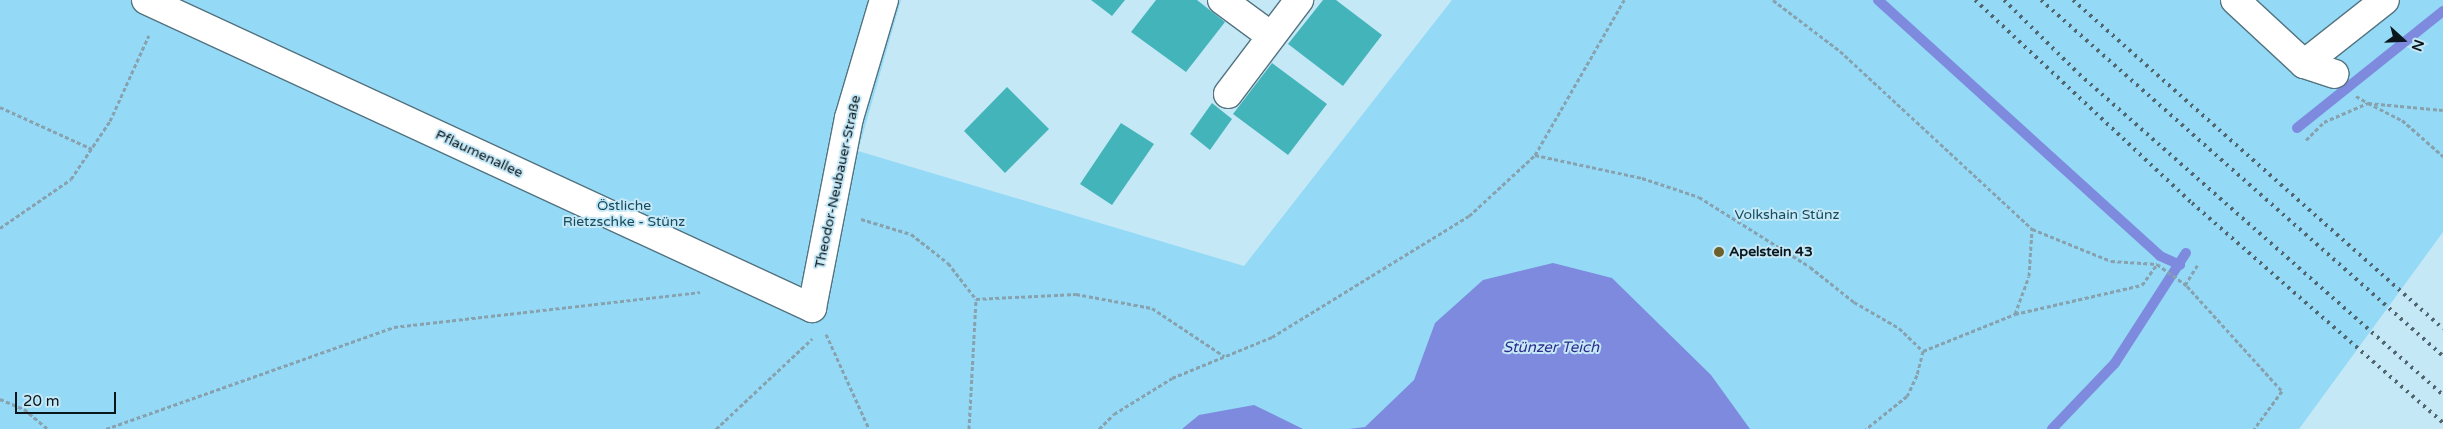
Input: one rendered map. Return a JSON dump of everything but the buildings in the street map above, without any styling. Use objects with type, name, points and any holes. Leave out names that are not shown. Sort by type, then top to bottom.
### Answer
[{"type":"street","name":"Theodor-Neubauer-Straße","points":[[812,308],[849,118],[884,0]]},
{"type":"street","points":[[1222,0],[1271,36]]},
{"type":"street","points":[[1228,94],[1299,0]]},
{"type":"street","points":[[2236,0],[2304,64],[2334,74]]},
{"type":"street","points":[[2304,64],[2385,0]]},
{"type":"street","name":"Pflaumenallee","points":[[154,4],[812,308]]},
{"type":"path","points":[[1099,429],[1114,414],[1172,378],[1272,336],[1469,216],[1535,155],[1624,0]]},
{"type":"path","points":[[1773,0],[1840,51],[2032,229],[2111,261],[2157,264],[2165,267],[2184,284],[2282,391],[2254,429]]},
{"type":"path","points":[[0,228],[71,179],[92,150],[110,122],[154,4]]},
{"type":"path","points":[[2354,95],[2402,120],[2443,156]]},
{"type":"path","points":[[2306,140],[2324,122],[2368,103],[2443,110]]},
{"type":"path","points":[[0,107],[92,150]]},
{"type":"path","points":[[1535,155],[1642,178],[1699,197],[1810,267],[1854,302],[1899,328],[1923,351]]},
{"type":"path","points":[[830,213],[911,234],[948,264],[976,299],[968,429]]},
{"type":"path","points":[[2015,314],[2029,276],[2032,229]]},
{"type":"path","points":[[1866,429],[1907,396],[1923,351],[2015,314],[2142,284],[2157,264]]},
{"type":"path","points":[[2184,284],[2198,264]]},
{"type":"path","points":[[106,429],[394,327],[710,291]]},
{"type":"path","points":[[976,299],[1076,294],[1152,308],[1224,356]]},
{"type":"path","points":[[812,308],[869,429]]},
{"type":"path","points":[[716,429],[808,343]]},
{"type":"path","points":[[0,399],[24,409],[48,429]]},
{"type":"green space","name":"Östliche Rietzschke - Stünz","points":[[0,0],[901,0],[858,151],[1244,266],[1452,0],[2443,0],[2443,232],[2299,429],[0,429]]},
{"type":"water","name":"Stünzer Teich","points":[[1553,263],[1612,278],[1711,375],[1750,429],[1349,429],[1365,427],[1414,380],[1435,323],[1483,280]]},
{"type":"water","points":[[1254,405],[1303,429],[1182,429],[1199,415]]},
{"type":"waterway","points":[[1878,0],[2160,256],[2180,265]]},
{"type":"waterway","points":[[2297,128],[2443,11]]},
{"type":"waterway","points":[[2052,429],[2115,363],[2186,253]]},
{"type":"railway","points":[[1975,0],[2192,203],[2443,423]]},
{"type":"railway","points":[[2004,0],[2079,74],[2443,395]]},
{"type":"railway","points":[[2041,0],[2443,356]]},
{"type":"railway","points":[[2073,0],[2443,329]]},
{"type":"place","name":"Apelstein 43","points":[[1719,252]]},
{"type":"park label","name":"Volkshain Stünz","points":[[1787,215]]}]
